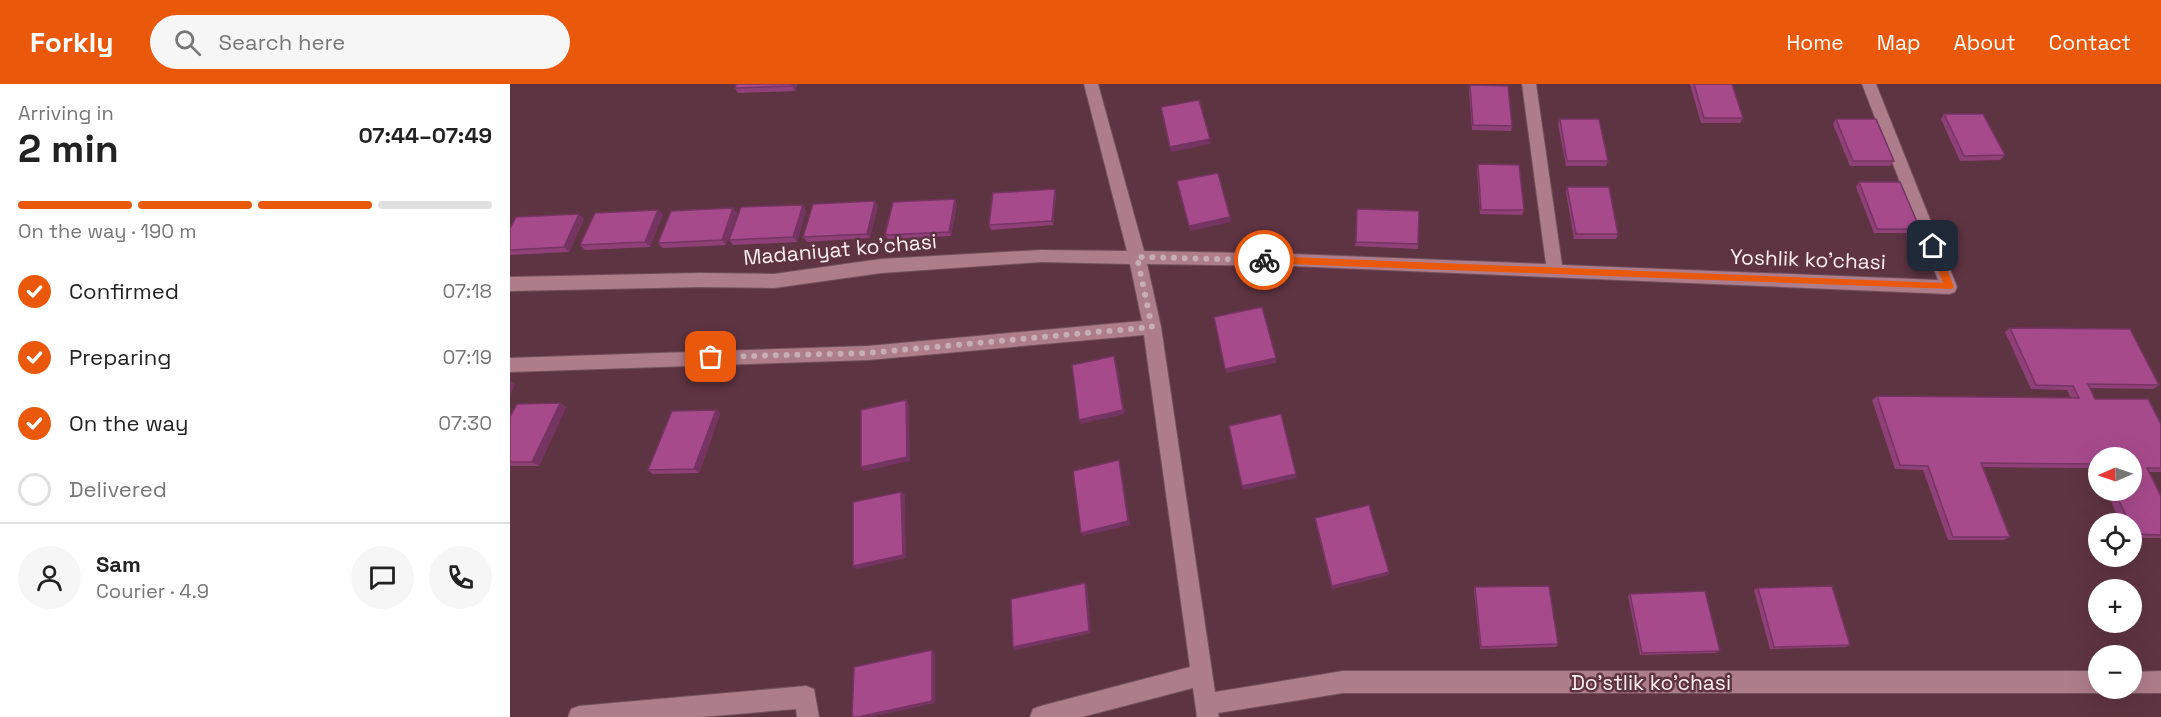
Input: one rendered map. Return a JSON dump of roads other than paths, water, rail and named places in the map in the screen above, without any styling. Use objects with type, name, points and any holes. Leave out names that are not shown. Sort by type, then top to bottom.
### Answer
[{"type":"street","points":[[1091,84],[1137,257],[1152,327],[1207,710]]},
{"type":"street","points":[[1529,84],[1555,272]]},
{"type":"street","name":"Yoshlik ko'chasi","points":[[1137,257],[1292,260],[1949,287],[1869,84]]},
{"type":"street","name":"Madaniyat ko'chasi","points":[[510,284],[700,280],[774,281],[881,266],[1041,256],[1137,257]]},
{"type":"street","points":[[510,365],[868,353],[1152,327]]},
{"type":"street","points":[[1041,717],[1202,675]]},
{"type":"street","name":"Do'stlik ko'chasi","points":[[1207,710],[1343,682],[2088,682]]},
{"type":"street","points":[[2142,682],[2161,682]]},
{"type":"street","points":[[579,717],[806,697],[808,717]]}]
